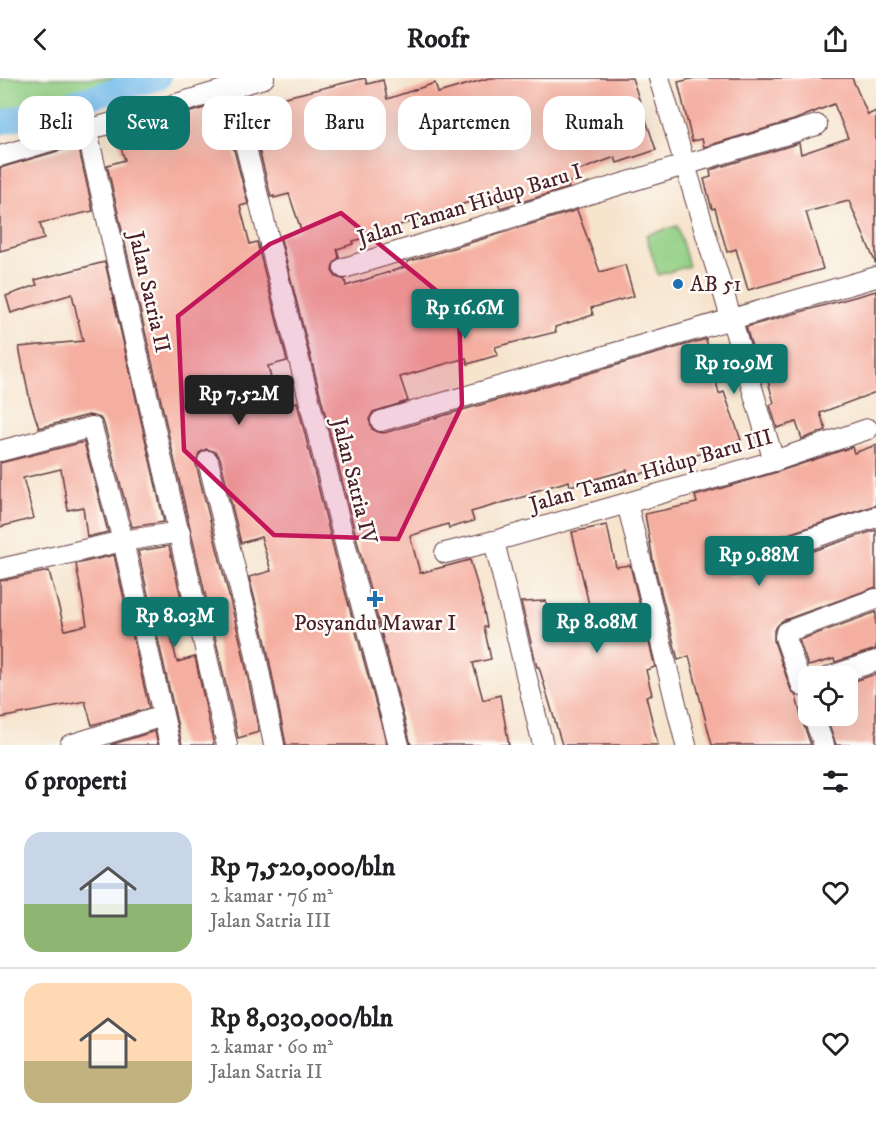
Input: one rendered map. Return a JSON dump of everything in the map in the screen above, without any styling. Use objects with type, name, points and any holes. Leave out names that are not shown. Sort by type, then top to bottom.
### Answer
[{"type":"street","points":[[94,129],[264,78]]},
{"type":"street","points":[[658,78],[774,461]]},
{"type":"street","name":"Jalan Satria IV","points":[[231,88],[346,548],[399,745]]},
{"type":"street","name":"Jalan Taman Hidup Baru I","points":[[344,268],[817,125]]},
{"type":"street","points":[[0,156],[21,150]]},
{"type":"street","name":"Jalan Satria II","points":[[91,150],[227,745]]},
{"type":"street","points":[[381,421],[876,277]]},
{"type":"street","points":[[0,451],[92,427],[123,541],[170,745]]},
{"type":"street","name":"Jalan Taman Hidup Baru III","points":[[445,553],[627,504],[774,461],[868,429]]},
{"type":"street","points":[[208,461],[253,641],[274,745]]},
{"type":"street","points":[[627,504],[686,745]]},
{"type":"street","points":[[735,564],[876,517]]},
{"type":"street","points":[[0,569],[123,541],[180,532]]},
{"type":"street","points":[[494,541],[543,745]]},
{"type":"street","points":[[798,670],[785,637],[786,632],[876,599]]},
{"type":"street","points":[[858,667],[876,661]]},
{"type":"street","points":[[70,745],[92,741],[163,716]]},
{"type":"street","points":[[817,726],[824,745]]},
{"type":"highlighted area","points":[[341,213],[459,309],[462,405],[398,539],[274,535],[184,450],[178,316],[270,244]]},
{"type":"green space","points":[[0,78],[159,78],[94,96],[18,96],[18,118],[0,123]]},
{"type":"green space","points":[[677,226],[689,266],[658,275],[646,235]]},
{"type":"building","points":[[365,78],[367,84],[383,80],[387,99],[435,83],[438,93],[489,78],[632,78],[638,96],[543,96],[543,150],[645,150],[645,117],[656,150],[617,163],[615,157],[575,172],[577,180],[567,183],[569,188],[500,208],[496,195],[456,206],[457,209],[375,232],[376,235],[353,241],[353,244],[337,249],[339,257],[333,265],[332,271],[336,277],[345,280],[346,286],[408,266],[407,262],[577,210],[600,272],[625,265],[634,296],[591,308],[593,315],[555,327],[556,332],[495,347],[498,355],[468,364],[466,358],[400,377],[408,401],[373,412],[369,419],[372,429],[378,432],[384,433],[706,339],[719,394],[724,392],[741,440],[629,478],[627,470],[570,486],[569,481],[471,512],[474,521],[449,528],[448,524],[410,536],[420,573],[470,560],[482,601],[487,627],[484,627],[491,659],[473,663],[483,700],[500,695],[509,745],[411,745],[280,236],[301,230],[289,194],[271,197],[259,150],[292,150],[292,96],[290,96]]},
{"type":"building","points":[[695,78],[852,78],[868,115],[876,111],[876,264],[849,201],[806,212],[823,269],[748,290],[736,249],[727,252],[704,179],[711,177],[710,170],[799,143],[801,154],[848,138],[834,104],[794,120],[704,147],[702,139],[692,141],[678,82]]},
{"type":"building","points":[[202,109],[202,150],[234,150],[248,204],[240,206],[250,244],[257,242],[287,361],[268,366],[278,407],[297,402],[337,562],[387,745],[286,745],[265,639],[249,577],[271,571],[261,537],[241,543],[220,458],[216,452],[206,449],[199,453],[196,464],[241,644],[259,732],[238,738],[107,165],[125,160],[122,150],[190,150],[190,112]]},
{"type":"building","points":[[61,150],[79,150],[93,211],[40,223],[44,239],[0,251],[0,168]]},
{"type":"building","points":[[105,262],[164,522],[132,527],[104,424],[100,418],[89,415],[39,428],[30,401],[19,347],[83,341],[72,294],[11,313],[6,296],[37,285],[35,280]]},
{"type":"building","points":[[876,291],[876,392],[820,413],[826,430],[802,439],[796,422],[777,428],[770,405],[774,403],[763,363],[757,364],[746,327]]},
{"type":"building","points":[[84,442],[108,532],[87,537],[83,507],[68,510],[61,469],[23,478],[34,518],[0,527],[0,463]]},
{"type":"building","points":[[876,445],[876,505],[730,553],[722,561],[726,573],[737,576],[876,530],[876,587],[782,621],[774,630],[774,641],[798,704],[798,726],[804,726],[811,745],[712,745],[689,656],[678,660],[653,560],[645,514],[697,503],[695,496],[852,447],[854,453]]},
{"type":"building","points":[[607,525],[616,567],[630,565],[655,667],[646,670],[652,695],[646,696],[658,745],[562,745],[539,667],[537,667],[521,602],[546,601],[547,616],[590,609],[572,532]]},
{"type":"building","points":[[169,546],[186,619],[168,623],[177,662],[195,657],[214,745],[182,745],[138,551]]},
{"type":"building","points":[[114,555],[149,708],[92,725],[85,701],[0,718],[0,581],[49,571],[65,630],[87,625],[76,564]]},
{"type":"building","points":[[876,612],[876,649],[835,662],[834,659],[808,666],[799,640]]},
{"type":"building","points":[[876,674],[876,745],[836,745],[830,726],[858,726],[858,680]]},
{"type":"building","points":[[155,731],[158,745],[110,745]]},
{"type":"waterway","points":[[0,123],[159,78]]},
{"type":"place","name":"AB 51","points":[[678,284]]},
{"type":"place","name":"Posyandu Mawar I","points":[[375,599]]}]
